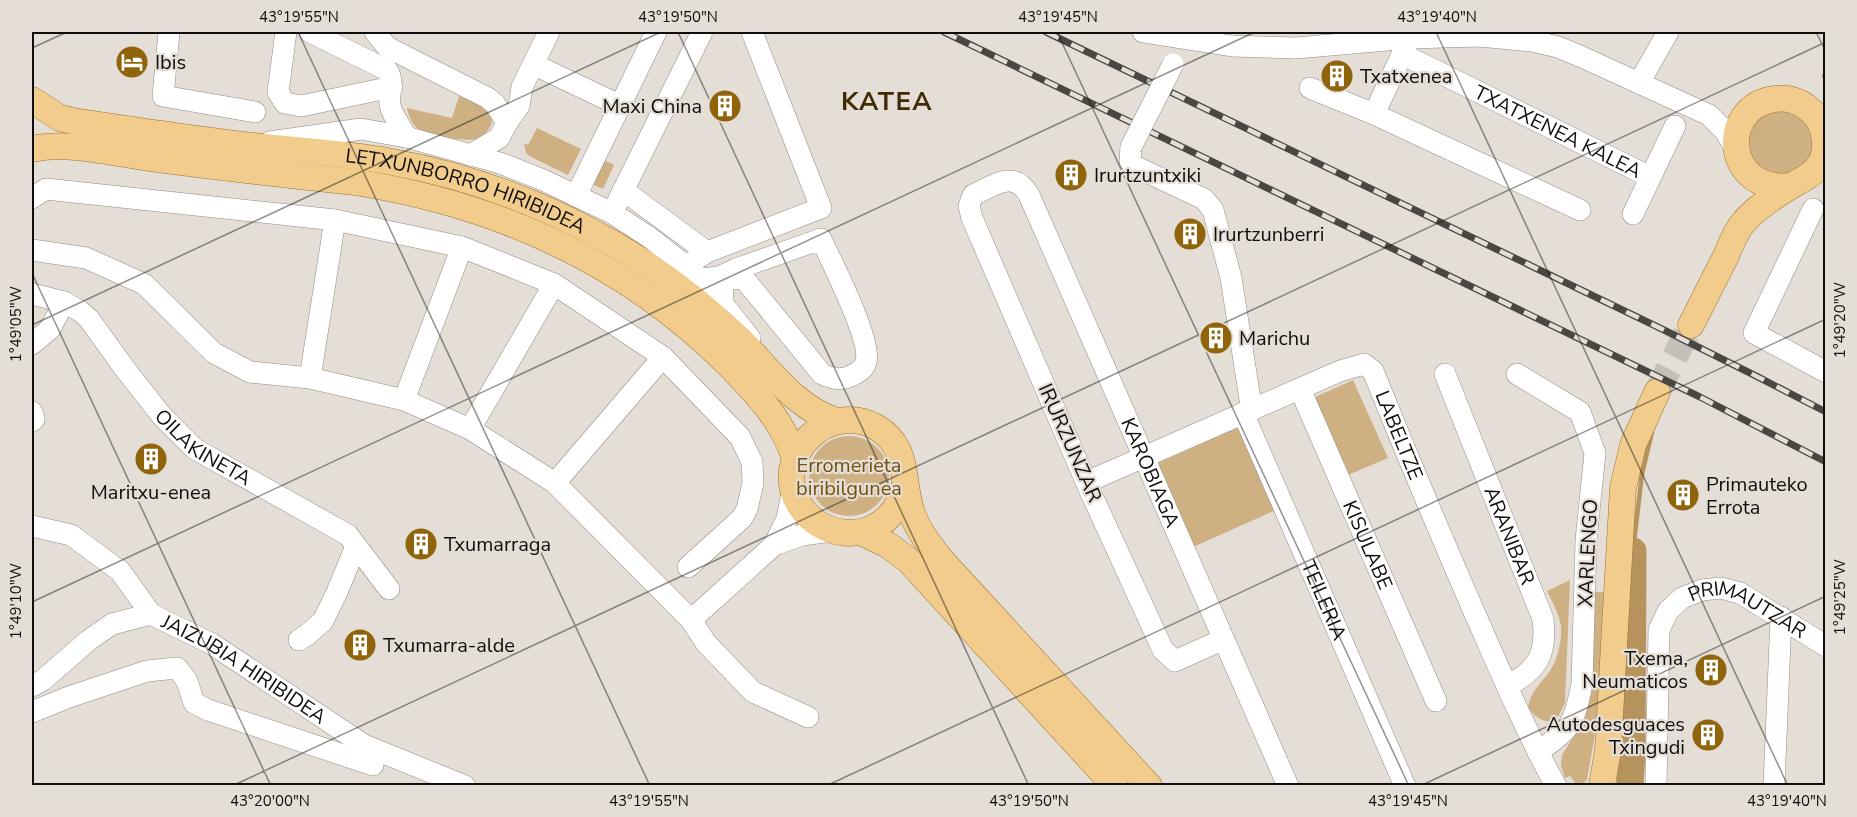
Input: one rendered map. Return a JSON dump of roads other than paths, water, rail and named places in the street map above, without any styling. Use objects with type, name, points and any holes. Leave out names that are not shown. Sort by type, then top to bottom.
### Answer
[{"type":"main road","points":[[1691,325],[1740,226],[1743,195],[1736,138],[1739,126],[1745,115],[1765,101],[1778,98],[1790,99],[1802,104],[1812,111],[1819,121],[1824,133],[1824,155],[1815,172],[1765,204],[1740,226]]},
{"type":"main road","name":"LETXUNBORRO HIRIBIDEA","points":[[32,100],[49,112],[73,121],[251,146],[352,156],[430,170],[542,207],[577,224],[646,264],[709,312],[805,406],[814,413],[837,421]]},
{"type":"main road","name":"LETXUNBORRO HIRIBIDEA","points":[[32,149],[66,146],[241,170],[382,186],[463,206],[533,231],[632,285],[692,331],[720,356],[768,407],[784,432],[795,459]]},
{"type":"main road","points":[[1738,157],[1747,172],[1767,186],[1779,188],[1826,182]]},
{"type":"main road","points":[[1602,786],[1608,750],[1623,488],[1633,445],[1657,392]]},
{"type":"main road","points":[[905,484],[902,497],[886,520],[874,528],[846,534],[831,531],[806,514],[793,488],[792,474],[801,446],[810,435],[823,426],[837,421],[860,421],[889,436],[899,452],[905,469],[909,506],[916,525],[938,555],[1149,786]]},
{"type":"main road","points":[[861,532],[888,545],[908,560],[1115,786]]},
{"type":"street","points":[[169,32],[163,96],[255,112]]},
{"type":"street","points":[[286,32],[278,92],[285,103],[301,106],[391,95]]},
{"type":"street","points":[[310,32],[387,70],[391,76],[391,95],[406,137]]},
{"type":"street","points":[[375,32],[387,47],[488,98],[495,104],[512,168]]},
{"type":"street","points":[[470,154],[503,131],[519,106],[522,87],[549,32]]},
{"type":"street","points":[[576,196],[656,32]]},
{"type":"street","points":[[612,213],[702,32]]},
{"type":"street","points":[[693,273],[707,252],[821,208],[752,32]]},
{"type":"street","points":[[1143,32],[1172,38],[1201,37],[1232,46],[1296,48],[1406,46],[1479,36],[1558,47],[1709,116],[1725,131],[1738,157]]},
{"type":"street","points":[[1639,83],[1668,32]]},
{"type":"street","name":"TEILERIA","points":[[1172,38],[1173,64],[1131,147],[1130,160],[1134,166],[1204,199],[1213,210],[1231,278],[1251,399],[1249,411],[1405,786]]},
{"type":"street","points":[[1374,114],[1406,46]]},
{"type":"street","name":"TXATXENEA KALEA","points":[[1406,46],[1650,177]]},
{"type":"street","points":[[533,64],[621,106]]},
{"type":"street","points":[[1310,88],[1374,114],[1580,210]]},
{"type":"street","points":[[361,129],[391,95]]},
{"type":"street","points":[[1709,116],[1732,114],[1754,107]]},
{"type":"street","points":[[1633,214],[1675,126]]},
{"type":"street","points":[[251,146],[361,129],[406,137],[470,154],[543,180],[612,213],[649,237],[693,273],[722,302],[749,336],[766,367]]},
{"type":"street","name":"KAROBIAGA","points":[[999,183],[1014,180],[1023,185],[1029,195],[1288,786]]},
{"type":"street","name":"IRURZUNZAR","points":[[999,183],[974,195],[969,206],[972,218],[1163,650],[1175,662],[1224,639]]},
{"type":"street","points":[[32,198],[46,189],[334,220],[462,246],[554,284],[663,357],[740,436],[752,462],[753,483],[747,509],[742,518],[688,567]]},
{"type":"street","points":[[623,190],[707,252]]},
{"type":"street","points":[[1813,209],[1754,333],[1826,372]]},
{"type":"street","points":[[310,378],[334,220]]},
{"type":"street","points":[[693,273],[719,277],[821,239],[866,346],[866,362],[862,370],[839,380],[822,374],[746,281],[741,278],[728,279],[723,286],[722,302]]},
{"type":"street","points":[[404,400],[462,246]]},
{"type":"street","points":[[32,250],[86,258],[144,284],[214,353],[250,372],[310,378],[404,400],[470,429],[555,483],[691,620],[706,643],[753,692],[808,717]]},
{"type":"street","points":[[470,429],[554,284]]},
{"type":"street","name":"OILAKINETA","points":[[32,294],[64,302],[90,319],[161,415],[195,449],[348,535],[389,589]]},
{"type":"street","points":[[32,344],[50,329],[64,302]]},
{"type":"street","points":[[555,483],[663,357]]},
{"type":"street","name":"LABELTZE","points":[[1087,482],[1353,366],[1364,364],[1373,371],[1427,503],[1507,686],[1556,786]]},
{"type":"street","name":"ARANIBAR","points":[[1445,374],[1543,619],[1545,638],[1541,655],[1531,670],[1507,686]]},
{"type":"street","name":"XARLENGO","points":[[1517,374],[1580,412],[1594,453],[1586,540],[1582,684],[1572,722],[1560,736],[1538,752]]},
{"type":"street","name":"KISULABE","points":[[1300,389],[1436,701]]},
{"type":"street","points":[[32,412],[34,418],[32,421]]},
{"type":"street","points":[[691,620],[774,545],[787,519],[793,488]]},
{"type":"street","points":[[32,526],[71,535],[120,571],[151,614]]},
{"type":"street","points":[[774,545],[802,535],[831,531]]},
{"type":"street","points":[[299,640],[323,621],[356,546]]},
{"type":"street","name":"PRIMAUTZAR","points":[[1656,786],[1659,630],[1668,611],[1682,598],[1702,590],[1721,588],[1740,593],[1826,646]]},
{"type":"street","name":"JAIZUBIA HIRIBIDEA","points":[[32,686],[43,680],[89,640],[112,624],[151,614],[212,644],[364,746],[465,786]]},
{"type":"street","points":[[1774,786],[1781,617]]},
{"type":"street","points":[[32,712],[147,671],[177,668],[186,681],[194,703],[208,710],[373,765]]},
{"type":"waterway","points":[[1633,551],[1642,474],[1652,432]]},
{"type":"waterway","points":[[1630,786],[1633,551]]},
{"type":"tunnel","points":[[1657,392],[1691,325]]},
{"type":"railway","points":[[944,32],[1700,397],[1826,462]]},
{"type":"railway","points":[[1046,32],[1664,330],[1826,412]]},
{"type":"place","name":"Ibis","points":[[132,62]]},
{"type":"place","name":"Txatxenea","points":[[1337,76]]},
{"type":"place","name":"Maxi China","points":[[725,106]]},
{"type":"place","name":"Irurtzuntxiki","points":[[1071,175]]},
{"type":"place","name":"Irurtzunberri","points":[[1190,234]]},
{"type":"place","name":"Marichu","points":[[1216,338]]},
{"type":"place","name":"Maritxu-enea","points":[[151,459]]},
{"type":"place","name":"Primauteko Errota","points":[[1683,495]]},
{"type":"place","name":"Txumarraga","points":[[421,544]]},
{"type":"place","name":"Txumarra-alde","points":[[360,645]]},
{"type":"place","name":"Txema, Neumaticos","points":[[1711,670]]},
{"type":"place","name":"Autodesguaces Txingudi","points":[[1708,735]]},
{"type":"district","name":"KATEA","points":[[887,101]]},
{"type":"park label","name":"Erromerieta biribilgunea","points":[[849,476]]}]
